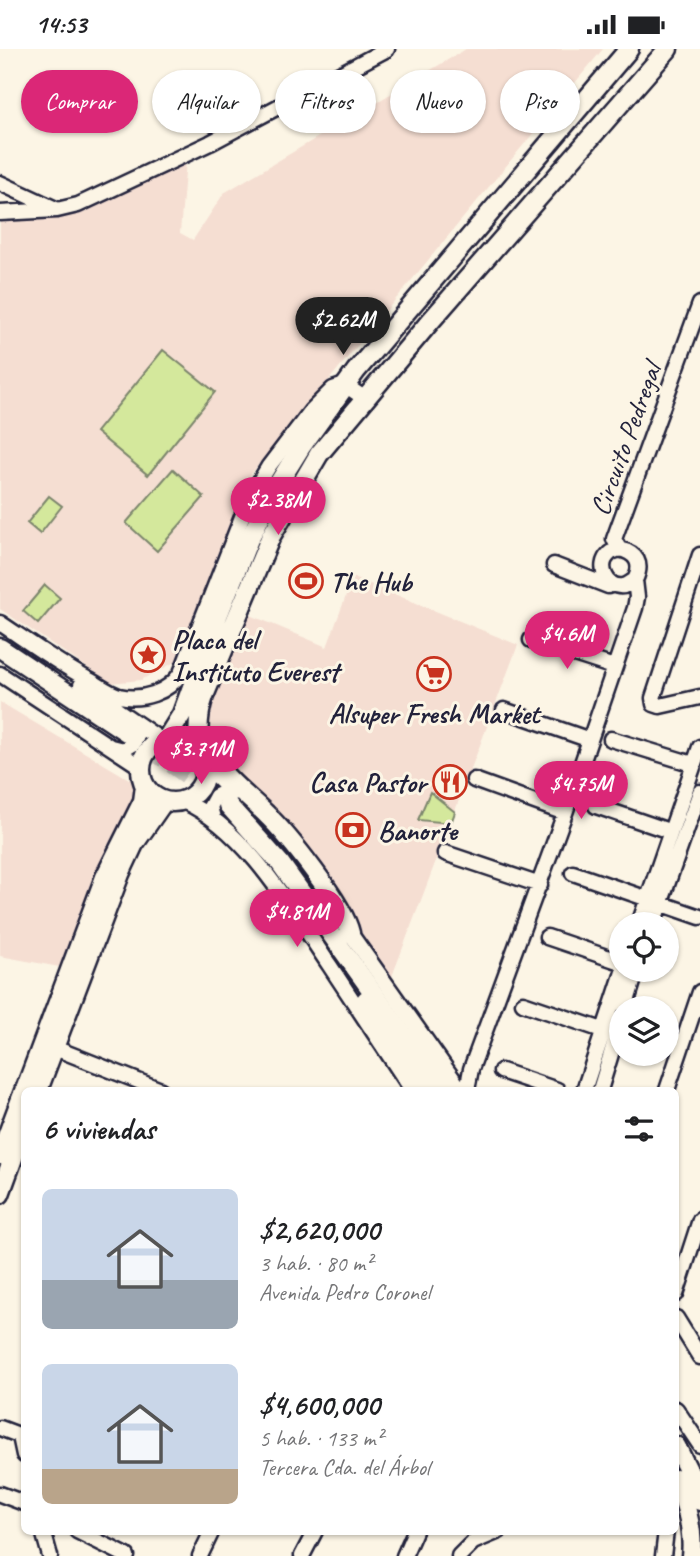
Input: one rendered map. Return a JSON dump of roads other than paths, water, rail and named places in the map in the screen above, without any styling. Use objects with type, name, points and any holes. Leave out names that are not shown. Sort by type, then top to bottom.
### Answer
[{"type":"main road","points":[[39,1087],[48,1045],[109,867],[144,801],[145,786],[141,767],[145,755],[164,739],[182,714],[249,539],[290,464],[345,384],[629,49]]},
{"type":"main road","points":[[145,786],[153,795],[164,801],[183,801],[191,797],[202,783],[203,760],[197,736],[200,707],[271,536],[319,454],[364,398],[668,49]]},
{"type":"main road","points":[[238,614],[238,628],[206,709],[204,721],[207,747],[220,769],[296,848],[345,917],[350,933]]},
{"type":"main road","points":[[0,648],[122,735]]},
{"type":"main road","points":[[0,660],[122,735]]},
{"type":"main road","points":[[164,739],[186,741],[203,760]]},
{"type":"main road","points":[[27,1087],[48,1045],[134,844],[164,801]]},
{"type":"main road","points":[[224,807],[280,863],[441,1087]]},
{"type":"main road","points":[[224,807],[264,857],[426,1087]]},
{"type":"main road","points":[[399,1005],[406,1035]]},
{"type":"main road","points":[[0,1155],[21,1101]]},
{"type":"main road","points":[[0,1195],[21,1136]]},
{"type":"main road","points":[[679,1452],[700,1501]]},
{"type":"main road","points":[[679,1487],[686,1506],[691,1556]]},
{"type":"street","points":[[0,213],[78,205],[210,143],[387,49]]},
{"type":"street","points":[[0,183],[57,209]]},
{"type":"street","name":"Circuito Pedregal","points":[[635,580],[639,570],[638,559],[630,551],[619,549],[614,539],[700,304]]},
{"type":"street","points":[[0,623],[77,674],[116,695],[142,697],[175,683],[249,499],[270,466],[311,411],[332,389],[345,384],[364,398]]},
{"type":"street","points":[[248,589],[246,580],[261,544],[260,538],[256,536],[249,539]]},
{"type":"street","points":[[613,584],[604,576],[603,564],[608,554],[619,549]]},
{"type":"street","points":[[700,555],[653,698],[654,704],[660,706],[700,697]]},
{"type":"street","points":[[468,1087],[477,1053],[565,813],[637,597],[635,580],[625,586],[608,586],[554,565]]},
{"type":"street","points":[[0,632],[122,735],[141,767]]},
{"type":"street","points":[[531,640],[614,667]]},
{"type":"street","points":[[0,674],[122,735],[164,739]]},
{"type":"street","points":[[504,710],[590,740]]},
{"type":"street","points":[[611,739],[693,764]]},
{"type":"street","points":[[654,912],[669,831],[700,747]]},
{"type":"street","points":[[203,760],[237,841],[266,875],[410,1087]]},
{"type":"street","points":[[474,780],[565,813]]},
{"type":"street","points":[[647,912],[654,901],[700,792]]},
{"type":"street","points":[[183,801],[201,809],[224,807],[278,836],[459,1087]]},
{"type":"street","points":[[596,806],[669,831]]},
{"type":"street","points":[[445,853],[540,885]]},
{"type":"street","points":[[573,873],[700,917]]},
{"type":"street","points":[[547,937],[609,958]]},
{"type":"street","points":[[668,1087],[700,992]]},
{"type":"street","points":[[523,1003],[609,1027]]},
{"type":"street","points":[[585,1087],[609,1038]]},
{"type":"street","points":[[48,1045],[153,1087]]},
{"type":"street","points":[[601,1087],[609,1050]]},
{"type":"street","points":[[442,1062],[459,1065],[477,1053]]},
{"type":"street","points":[[501,1071],[547,1087]]},
{"type":"street","points":[[679,1285],[700,1220]]},
{"type":"street","points":[[679,1323],[700,1357]]},
{"type":"street","points":[[679,1414],[700,1445]]},
{"type":"street","points":[[0,1428],[21,1437]]},
{"type":"street","points":[[0,1494],[21,1502]]},
{"type":"street","points":[[44,1535],[50,1556]]},
{"type":"street","points":[[85,1535],[127,1556]]},
{"type":"street","points":[[200,1556],[210,1535]]},
{"type":"street","points":[[302,1556],[312,1535]]},
{"type":"street","points":[[404,1556],[413,1535]]},
{"type":"street","points":[[459,1556],[474,1542],[490,1535]]},
{"type":"street","points":[[663,1556],[666,1535]]},
{"type":"tunnel","points":[[128,733],[228,805]]},
{"type":"place","name":"The Hub","points":[[306,581]]},
{"type":"place","name":"Placa del Instituto Everest","points":[[148,655]]},
{"type":"place","name":"Alsuper Fresh Market","points":[[434,674]]},
{"type":"place","name":"Casa Pastor","points":[[450,782]]},
{"type":"place","name":"Banorte","points":[[353,830]]}]
